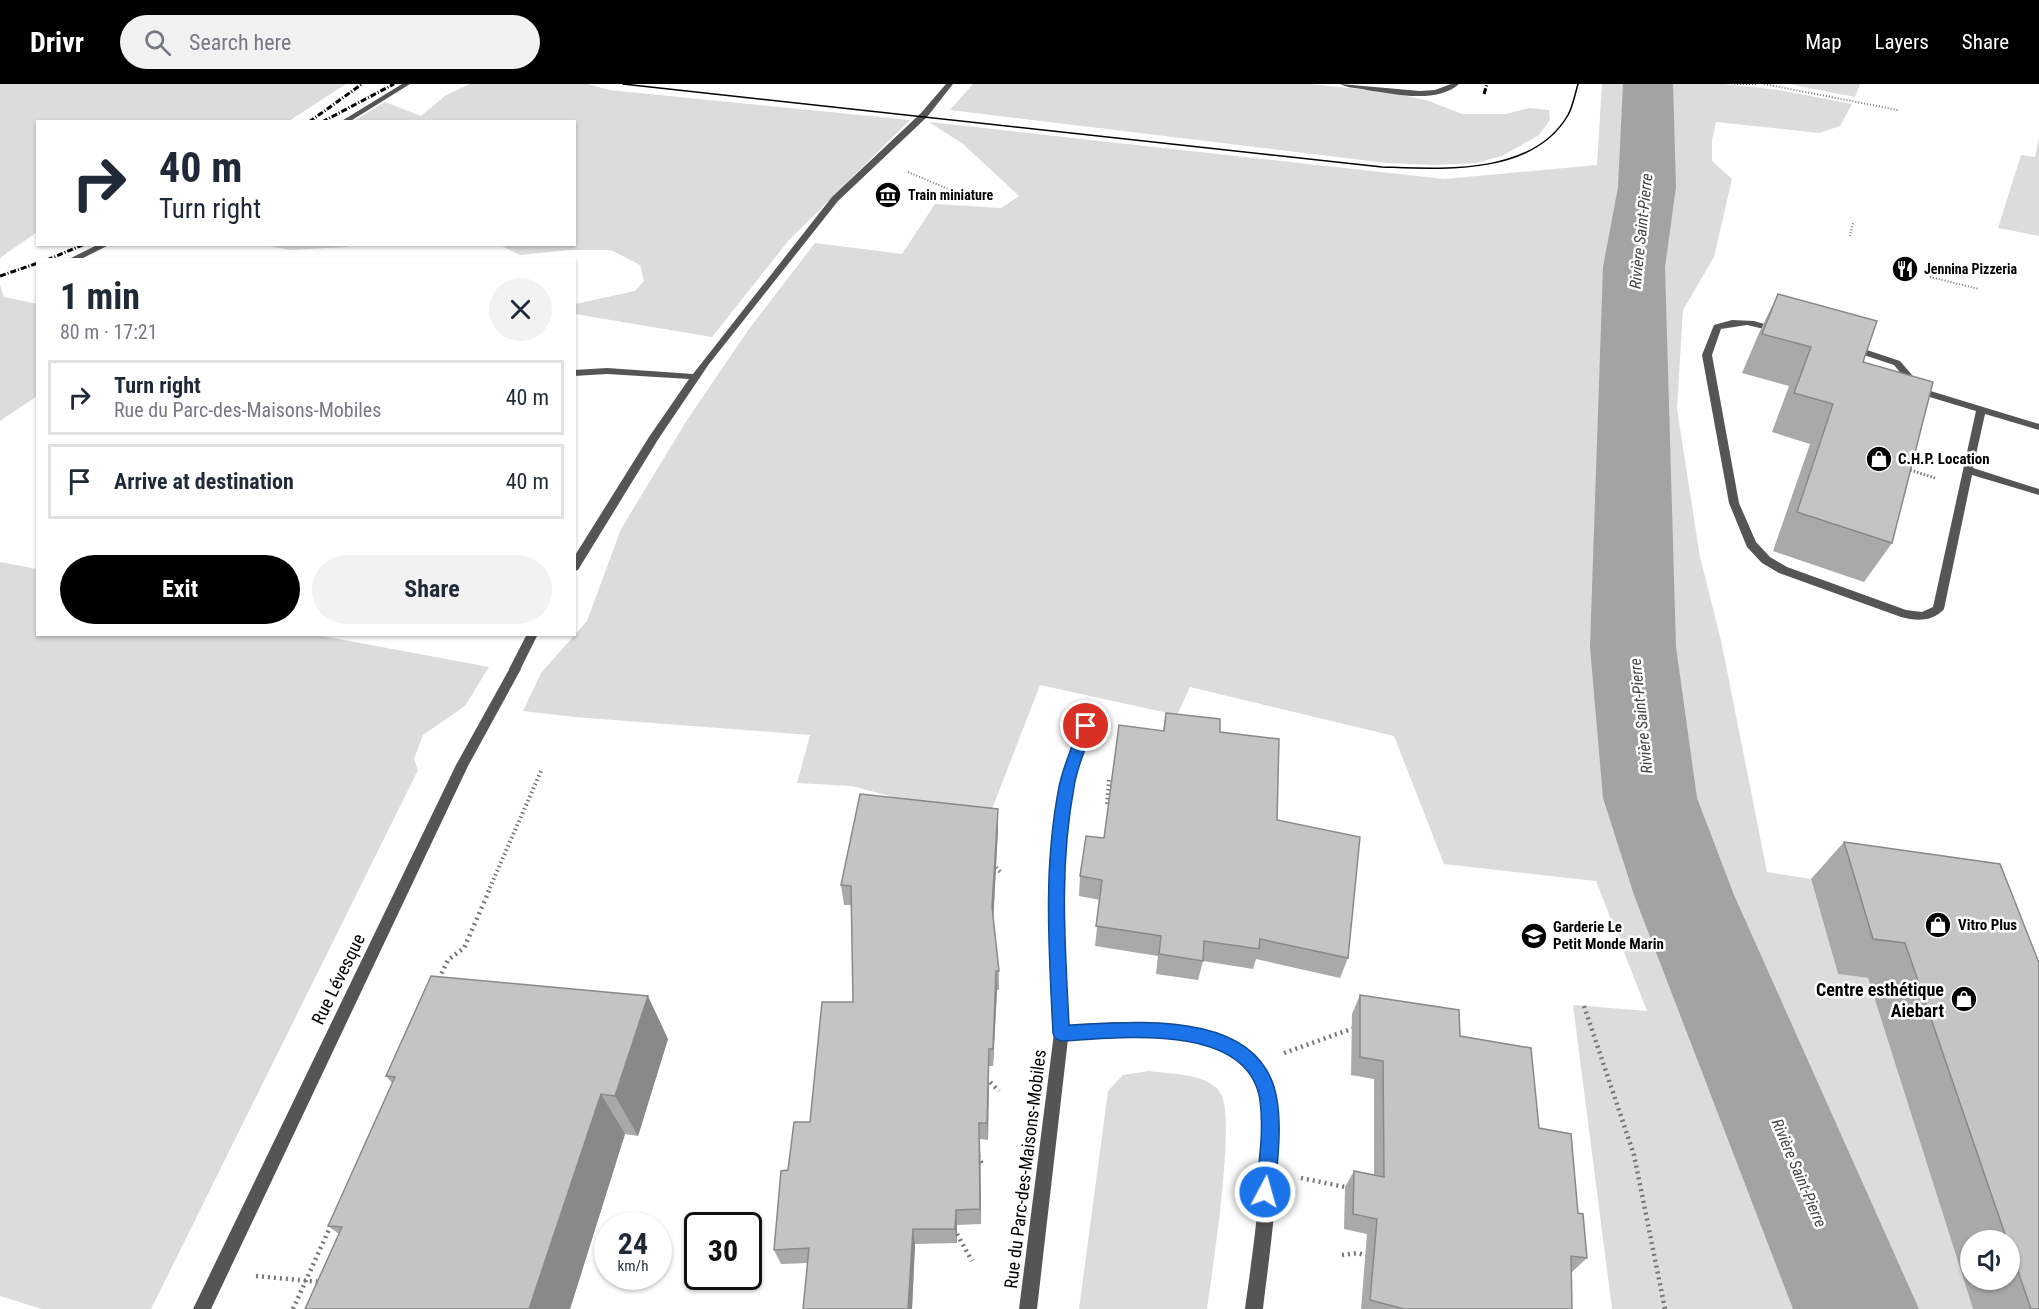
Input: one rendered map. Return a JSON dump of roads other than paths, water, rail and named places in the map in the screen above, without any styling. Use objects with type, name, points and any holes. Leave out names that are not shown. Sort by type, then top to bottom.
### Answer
[{"type":"street","points":[[346,120],[407,84]]},
{"type":"street","points":[[576,564],[654,437],[695,377],[829,206],[924,115],[950,84]]},
{"type":"street","points":[[1343,84],[1431,93],[1451,89],[1456,84]]},
{"type":"street","points":[[75,258],[102,246]]},
{"type":"street","points":[[1784,331],[1747,322],[1730,322],[1717,327],[1707,355],[1734,503],[1751,544],[1767,560],[1783,570],[1905,614],[1924,616],[1933,614],[1938,609],[1981,409]]},
{"type":"street","points":[[1840,345],[1897,363],[1920,391]]},
{"type":"street","points":[[576,373],[607,371],[695,377]]},
{"type":"street","points":[[1898,384],[2039,427]]},
{"type":"street","points":[[1968,470],[2039,492]]},
{"type":"street","name":"Rue Lévesque","points":[[202,1309],[462,765],[532,636]]},
{"type":"street","name":"Rue du Parc-des-Maisons-Mobiles","points":[[1028,1309],[1061,1033],[1055,909],[1056,862],[1067,785],[1086,726]]},
{"type":"street","name":"Rue du Parc-des-Maisons-Mobiles","points":[[1061,1033],[1155,1029],[1208,1037],[1235,1049],[1259,1073],[1268,1099],[1270,1138],[1254,1309]]},
{"type":"waterway","name":"Rivière Saint-Pierre","points":[[1648,84],[1647,187],[1634,267],[1633,647],[1650,798],[1684,895],[1856,1309]]},
{"type":"tram line","points":[[623,84],[1382,167],[1431,168],[1484,165],[1510,159],[1533,149],[1552,135],[1568,115],[1578,84]]},
{"type":"railway","points":[[312,120],[362,84]]},
{"type":"railway","points":[[326,120],[394,84]]},
{"type":"railway","points":[[1484,94],[1487,84]]},
{"type":"railway","points":[[52,258],[80,246]]},
{"type":"railway","points":[[0,276],[36,264]]},
{"type":"place","name":"Train miniature","points":[[888,195]]},
{"type":"place","name":"Jennina Pizzeria","points":[[1905,269]]},
{"type":"place","name":"C.H.P. Location","points":[[1879,459]]},
{"type":"place","name":"Vitro Plus","points":[[1938,925]]},
{"type":"place","name":"Garderie Le Petit Monde Marin","points":[[1534,936]]},
{"type":"place","name":"Centre esthétique Aiebart","points":[[1964,999]]}]
